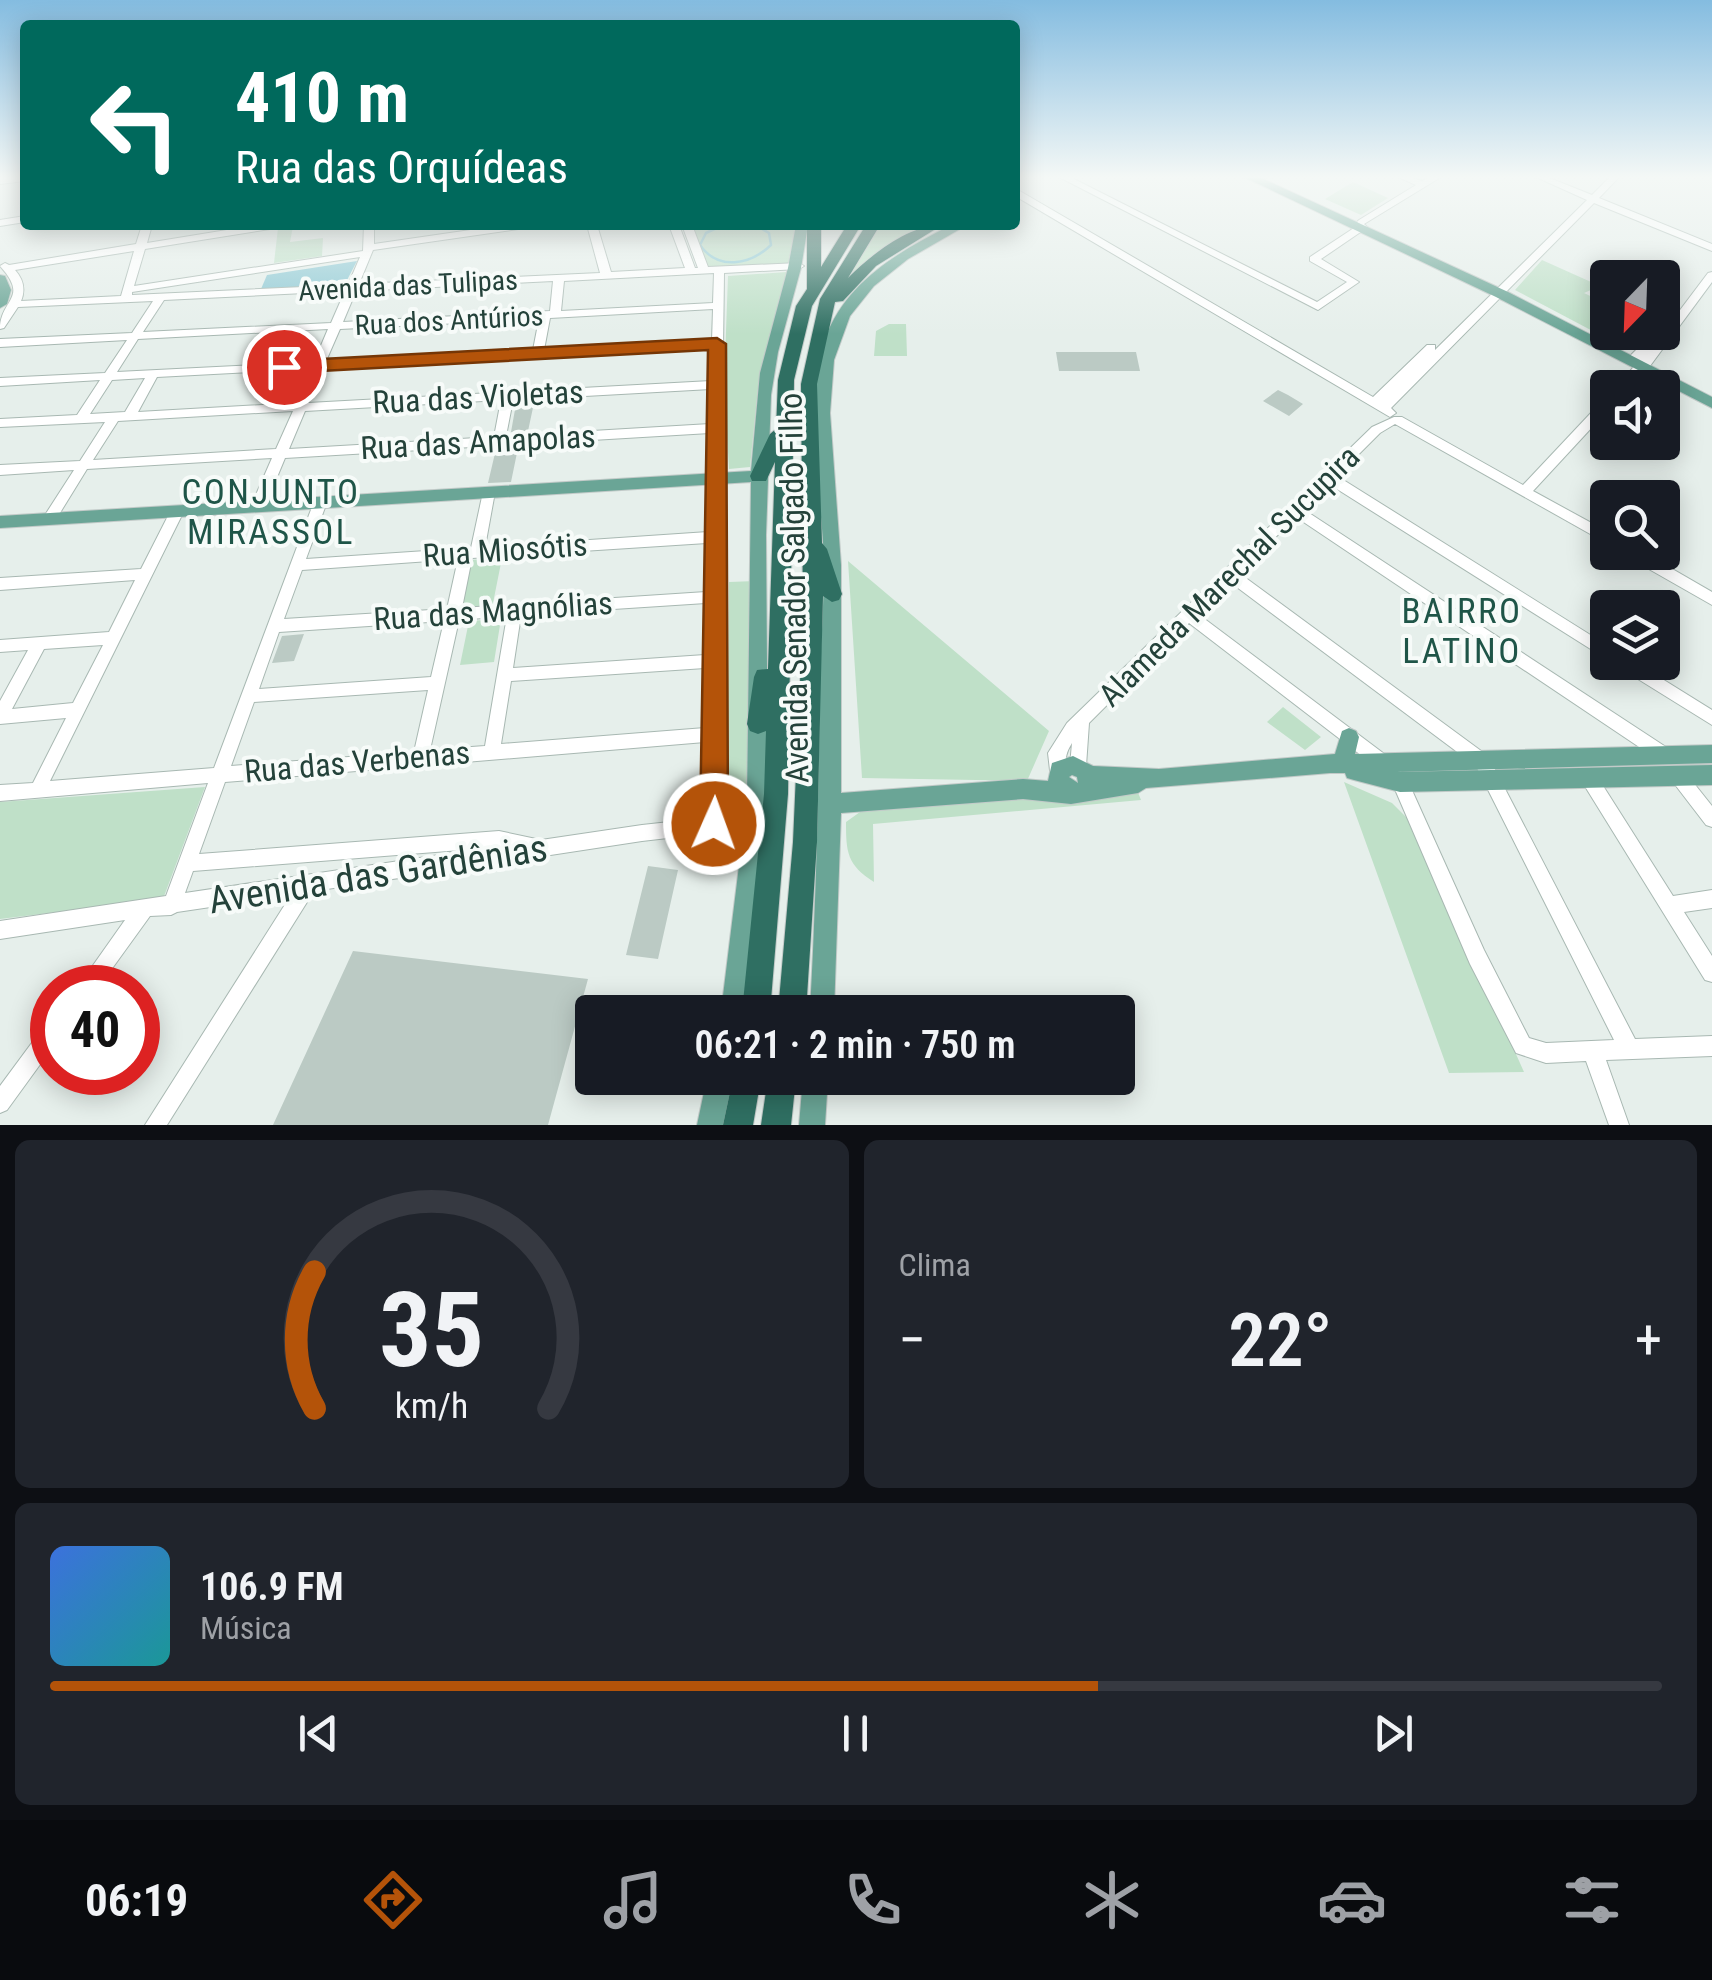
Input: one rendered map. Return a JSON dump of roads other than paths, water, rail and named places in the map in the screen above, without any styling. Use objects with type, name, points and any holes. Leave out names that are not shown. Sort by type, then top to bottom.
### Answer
[{"type":"highway","points":[[813,288],[814,230]]},
{"type":"highway","name":"Avenida Senador Salgado Filho","points":[[758,995],[773,854],[782,428],[791,348],[813,288],[851,230]]},
{"type":"highway","name":"Avenida Senador Salgado Filho","points":[[793,995],[806,842],[813,614],[809,384],[834,286],[870,230]]},
{"type":"highway","points":[[821,326],[854,278],[928,230]]},
{"type":"highway","points":[[906,254],[931,230]]},
{"type":"highway","points":[[758,476],[782,428]]},
{"type":"highway","points":[[810,534],[832,594]]},
{"type":"highway","points":[[758,724],[768,664],[778,642]]},
{"type":"highway","points":[[738,1125],[743,1095]]},
{"type":"highway","points":[[776,1125],[780,1095]]},
{"type":"main road","name":"Avenida Senador Salgado Filho","points":[[735,995],[756,821],[758,476],[766,378],[799,266],[802,230]]},
{"type":"main road","name":"Avenida Senador Salgado Filho","points":[[823,995],[831,804],[832,594],[825,415],[830,348],[856,294],[906,254],[951,230]]},
{"type":"main road","points":[[1373,230],[1712,400]]},
{"type":"main road","points":[[0,304],[4,290],[2,268]]},
{"type":"main road","points":[[0,522],[758,476]]},
{"type":"main road","points":[[1337,764],[1349,737]]},
{"type":"main road","points":[[831,804],[1023,790],[1072,780],[1337,764],[1712,754]]},
{"type":"main road","points":[[1337,764],[1400,782],[1712,775]]},
{"type":"main road","points":[[710,1125],[716,1095]]},
{"type":"main road","points":[[812,1125],[815,1095]]},
{"type":"street","points":[[145,230],[126,295],[494,230]]},
{"type":"street","points":[[2,268],[215,230]]},
{"type":"street","points":[[141,244],[240,230]]},
{"type":"street","points":[[258,506],[368,251],[369,230]]},
{"type":"street","points":[[593,230],[606,274]]},
{"type":"street","points":[[676,230],[691,271]]},
{"type":"street","points":[[689,230],[704,270]]},
{"type":"street","points":[[1074,230],[1386,417],[1415,428],[1590,529]]},
{"type":"street","points":[[1169,230],[1321,307],[1354,282],[1314,258],[1354,230]]},
{"type":"street","name":"Alameda Marechal Sucupira","points":[[1072,780],[1057,751],[1081,721],[1296,511],[1386,417],[1482,307],[1561,230]]},
{"type":"street","points":[[1668,230],[1712,248]]},
{"type":"street","name":"Avenida das Tulipas","points":[[17,304],[126,295],[160,298],[799,266]]},
{"type":"street","points":[[0,326],[17,304],[19,281],[2,268]]},
{"type":"street","points":[[714,824],[712,597],[720,269]]},
{"type":"street","points":[[232,294],[239,273]]},
{"type":"street","points":[[1680,314],[1712,276]]},
{"type":"street","points":[[538,354],[559,277]]},
{"type":"street","points":[[80,418],[160,298]]},
{"type":"street","name":"Rua dos Antúrios","points":[[0,343],[718,306]]},
{"type":"street","points":[[0,382],[717,344]]},
{"type":"street","points":[[1635,370],[1651,350]]},
{"type":"street","points":[[50,518],[84,465],[154,372]]},
{"type":"street","name":"Rua das Violetas","points":[[0,423],[716,385]]},
{"type":"street","points":[[499,441],[508,395]]},
{"type":"street","points":[[1525,491],[1590,421]]},
{"type":"street","name":"Rua das Amapolas","points":[[0,470],[716,428]]},
{"type":"street","points":[[1328,478],[1590,643]]},
{"type":"street","points":[[421,756],[452,614],[490,492]]},
{"type":"street","points":[[171,906],[320,502]]},
{"type":"street","points":[[38,789],[177,511]]},
{"type":"street","points":[[1296,511],[1667,756]]},
{"type":"street","name":"Rua Miosótis","points":[[296,564],[714,538]]},
{"type":"street","points":[[1663,570],[1712,598]]},
{"type":"street","points":[[0,584],[144,574]]},
{"type":"street","points":[[1230,574],[1482,761],[1628,1049]]},
{"type":"street","name":"Rua das Magnólias","points":[[274,626],[712,597]]},
{"type":"street","points":[[492,751],[515,610]]},
{"type":"street","points":[[1188,614],[1384,764],[1400,782],[1477,957],[1518,1039],[1528,1049],[1712,1046]]},
{"type":"street","points":[[0,646],[114,638]]},
{"type":"street","points":[[0,716],[40,643]]},
{"type":"street","points":[[505,675],[712,661]]},
{"type":"street","points":[[1651,680],[1712,718]]},
{"type":"street","points":[[248,696],[436,683]]},
{"type":"street","points":[[0,716],[76,710]]},
{"type":"street","name":"Rua das Verbenas","points":[[0,792],[715,734]]},
{"type":"street","points":[[1578,760],[1712,973]]},
{"type":"street","points":[[1679,777],[1712,819]]},
{"type":"street","name":"Avenida das Gardênias","points":[[0,930],[714,824],[756,821]]},
{"type":"street","points":[[187,863],[499,840],[543,849]]},
{"type":"street","points":[[155,1125],[307,886]]},
{"type":"street","points":[[1670,905],[1712,899]]},
{"type":"street","points":[[103,965],[144,910]]},
{"type":"street","points":[[1592,1050],[1619,1125]]},
{"type":"street","points":[[0,1104],[30,1062]]},
{"type":"water","points":[[357,261],[345,284],[261,289],[267,275]]},
{"type":"waterway","points":[[712,230],[706,233],[700,245],[725,262],[744,261],[763,252],[771,245],[769,233],[764,230]]},
{"type":"district","name":"CONJUNTO MIRASSOL","points":[[271,512]]},
{"type":"district","name":"BAIRRO LATINO","points":[[1462,631]]}]
